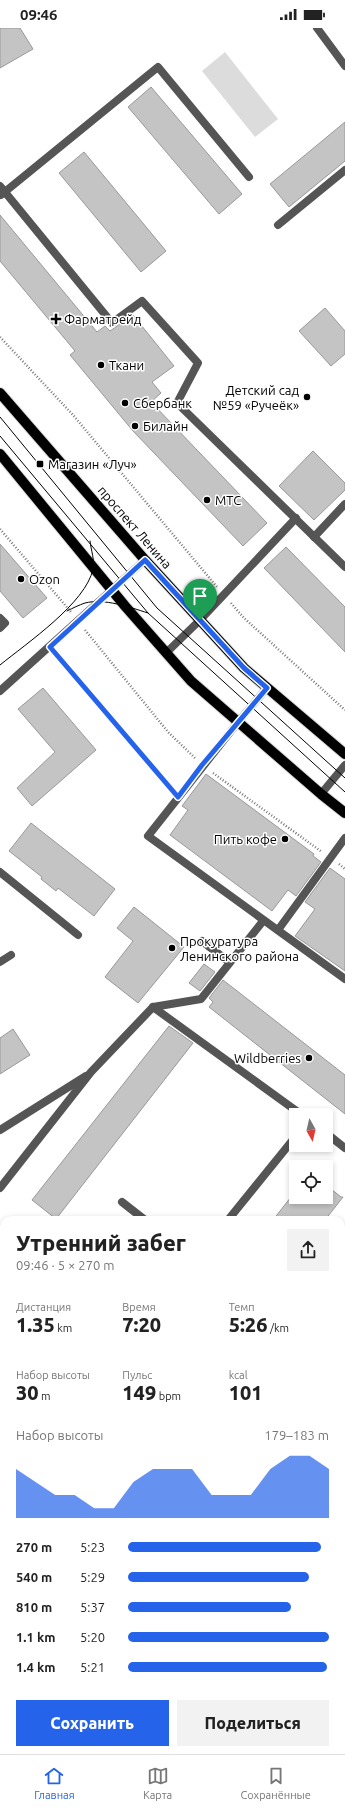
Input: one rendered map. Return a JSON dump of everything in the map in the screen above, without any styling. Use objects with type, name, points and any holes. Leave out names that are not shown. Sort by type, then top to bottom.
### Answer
[{"type":"main road","name":"проспект Ленина","points":[[0,392],[145,560],[244,668],[345,754]]},
{"type":"main road","points":[[0,454],[191,681],[345,813]]},
{"type":"street","points":[[318,28],[345,66]]},
{"type":"street","points":[[250,177],[158,67],[1,191],[112,323],[142,301],[198,363],[178,403],[345,567]]},
{"type":"street","points":[[278,225],[345,170]]},
{"type":"street","points":[[314,537],[345,504]]},
{"type":"street","points":[[166,653],[200,620],[296,518]]},
{"type":"street","points":[[0,691],[145,560]]},
{"type":"street","points":[[0,618],[5,623],[0,628]]},
{"type":"street","points":[[267,688],[202,765],[148,836],[263,921],[278,930],[345,979]]},
{"type":"street","points":[[321,794],[345,765]]},
{"type":"street","points":[[278,930],[345,838]]},
{"type":"street","points":[[0,872],[78,934]]},
{"type":"street","points":[[0,1188],[91,1072],[153,1007],[201,999],[263,921]]},
{"type":"street","points":[[202,941],[229,962]]},
{"type":"street","points":[[0,962],[12,955]]},
{"type":"street","points":[[153,1007],[292,1108]]},
{"type":"street","points":[[0,1130],[91,1072]]},
{"type":"street","points":[[333,1139],[345,1148]]},
{"type":"street","points":[[231,1216],[289,1145]]},
{"type":"street","points":[[122,1202],[140,1216]]},
{"type":"path","points":[[0,337],[73,415],[194,561],[244,618],[345,710]]},
{"type":"path","points":[[0,529],[78,621],[168,732],[202,765],[345,869]]},
{"type":"path","points":[[50,647],[178,797]]},
{"type":"shaded area","points":[[225,52],[278,119],[255,137],[202,71]]},
{"type":"building","points":[[0,28],[20,28],[33,49],[0,68]]},
{"type":"building","points":[[151,87],[242,194],[219,214],[128,107]]},
{"type":"building","points":[[345,122],[345,161],[289,207],[270,184]]},
{"type":"building","points":[[84,152],[166,251],[141,272],[59,173]]},
{"type":"building","points":[[0,215],[97,332],[105,326],[110,331],[133,315],[174,366],[152,382],[161,393],[151,402],[267,523],[243,546],[133,431],[70,355],[75,351],[0,261]]},
{"type":"building","points":[[325,308],[345,331],[345,354],[331,366],[299,331]]},
{"type":"building","points":[[313,451],[345,483],[345,490],[314,520],[279,486]]},
{"type":"building","points":[[0,544],[47,598],[23,618],[0,591]]},
{"type":"building","points":[[286,547],[345,607],[345,652],[264,568]]},
{"type":"building","points":[[43,688],[96,750],[32,806],[17,788],[55,752],[18,709]]},
{"type":"building","points":[[206,774],[314,854],[313,856],[321,862],[296,896],[288,890],[272,911],[170,835],[188,810],[182,806]]},
{"type":"building","points":[[31,823],[115,889],[94,916],[58,888],[56,891],[41,879],[42,877],[9,851]]},
{"type":"building","points":[[330,868],[345,879],[345,971],[295,936],[315,909],[305,902]]},
{"type":"building","points":[[134,907],[184,947],[138,1003],[105,977],[133,941],[117,928]]},
{"type":"building","points":[[204,964],[215,972],[200,991],[189,983]]},
{"type":"building","points":[[223,980],[345,1075],[345,1114],[209,1007],[213,1002],[209,998]]},
{"type":"building","points":[[169,1026],[193,1043],[58,1216],[52,1216],[32,1200]]},
{"type":"building","points":[[13,1029],[30,1055],[0,1074],[0,1038]]},
{"type":"building","points":[[333,1191],[343,1197],[328,1216],[276,1216],[289,1200],[289,1204],[333,1204]]},
{"type":"tram line","points":[[0,417],[157,608],[345,778]]},
{"type":"tram line","points":[[0,436],[148,613],[345,792]]},
{"type":"tram line","points":[[0,665],[54,622],[68,609],[79,595],[88,582],[93,569],[90,541]]},
{"type":"tram line","points":[[67,611],[85,603],[108,602],[148,613]]},
{"type":"place","name":"Фарматрейд","points":[[56,319]]},
{"type":"place","name":"Ткани","points":[[101,365]]},
{"type":"place","name":"Детский сад №59 «Ручеёк»","points":[[307,397]]},
{"type":"place","name":"Сбербанк","points":[[125,403]]},
{"type":"place","name":"Билайн","points":[[135,426]]},
{"type":"place","name":"Магазин «Луч»","points":[[40,464]]},
{"type":"place","name":"МТС","points":[[207,500]]},
{"type":"place","name":"Ozon","points":[[21,579]]},
{"type":"place","name":"Пить кофе","points":[[285,839]]},
{"type":"place","name":"Прокуратура Ленинского района","points":[[172,948]]},
{"type":"place","name":"Wildberries","points":[[309,1058]]},
{"type":"route","points":[[145,560],[200,620],[244,668],[267,688],[202,765],[178,797],[50,647],[145,560]]}]
